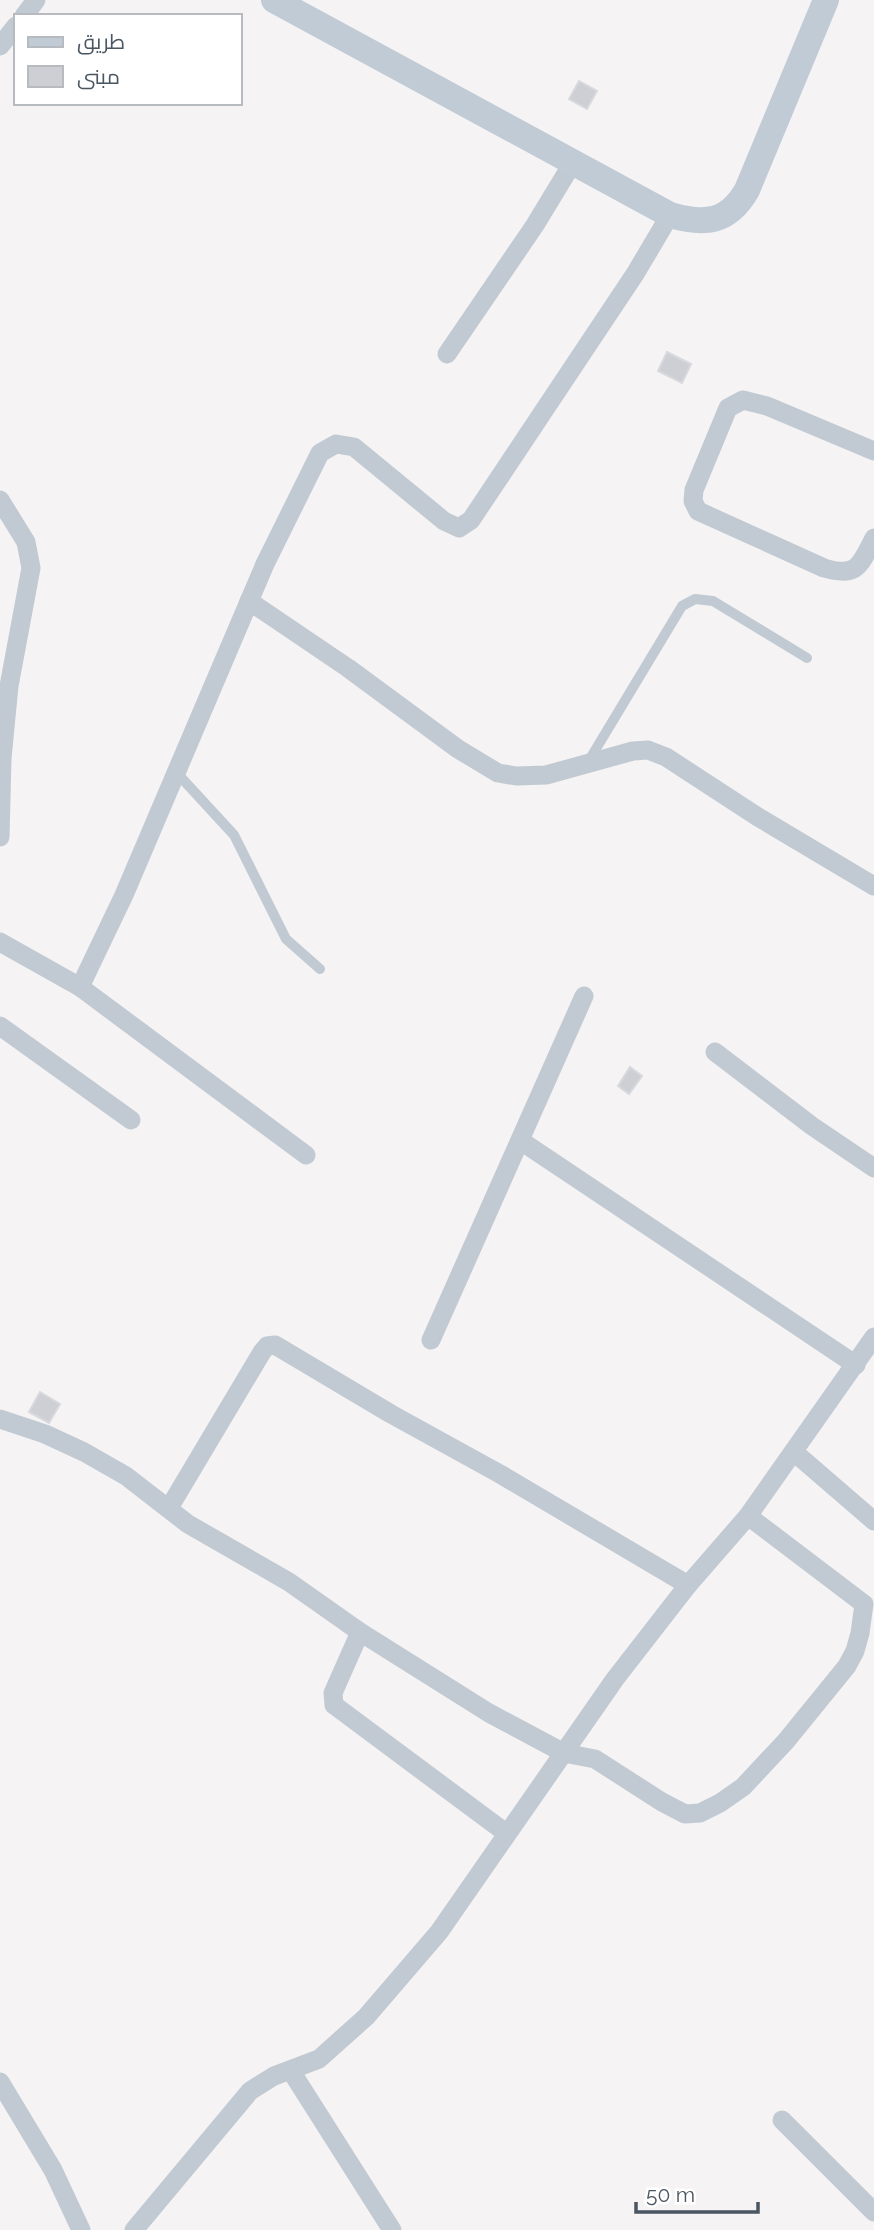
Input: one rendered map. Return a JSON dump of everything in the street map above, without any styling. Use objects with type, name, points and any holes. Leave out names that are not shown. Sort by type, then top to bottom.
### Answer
[{"type":"street","points":[[274,0],[431,84],[572,164],[670,215],[690,221],[711,220],[723,216],[740,203],[826,0]]},
{"type":"street","points":[[0,46],[14,28]]},
{"type":"street","points":[[447,354],[535,225],[572,164]]},
{"type":"street","points":[[80,987],[124,895],[249,601],[320,453],[336,444],[354,447],[444,521],[458,528],[471,520],[635,274],[670,215]]},
{"type":"street","points":[[874,451],[767,406],[743,400],[729,408],[694,490],[693,501],[698,511],[707,516],[824,568],[842,573],[853,570],[874,538]]},
{"type":"street","points":[[0,500],[26,542],[31,568],[9,686],[2,758],[0,836]]},
{"type":"street","points":[[249,601],[348,668],[458,749],[498,773],[516,776],[547,775],[586,765],[601,758],[648,750],[666,757],[758,817],[874,886]]},
{"type":"street","points":[[0,942],[80,987],[306,1155]]},
{"type":"street","points":[[431,1340],[584,996]]},
{"type":"street","points":[[0,1026],[131,1120]]},
{"type":"street","points":[[715,1052],[812,1126],[874,1168]]},
{"type":"street","points":[[134,2230],[250,2091],[274,2076],[319,2059],[366,2017],[439,1932],[615,1679],[688,1585],[748,1516],[868,1352],[521,1141]]},
{"type":"street","points":[[169,1508],[261,1352],[267,1346],[275,1345],[688,1585]]},
{"type":"street","points":[[0,1419],[45,1434],[126,1476],[188,1524],[289,1582],[360,1632],[489,1713],[564,1753],[596,1759],[685,1814],[700,1813],[743,1787],[786,1741],[847,1666],[860,1633],[864,1604],[748,1516]]},
{"type":"street","points":[[794,1452],[874,1521]]},
{"type":"street","points":[[360,1632],[333,1693],[334,1705],[506,1833]]},
{"type":"street","points":[[291,2070],[392,2230]]},
{"type":"street","points":[[0,2082],[54,2170],[81,2230]]},
{"type":"street","points":[[782,2120],[874,2212]]},
{"type":"lane","points":[[586,765],[682,606],[695,599],[713,601],[807,658]]},
{"type":"lane","points":[[175,772],[234,835],[286,939],[320,969]]},
{"type":"building","points":[[579,81],[597,91],[587,109],[569,99]]},
{"type":"building","points":[[667,352],[691,364],[682,383],[658,371]]},
{"type":"building","points":[[630,1067],[642,1076],[629,1094],[618,1086]]},
{"type":"building","points":[[40,1392],[60,1404],[49,1423],[29,1412]]}]
